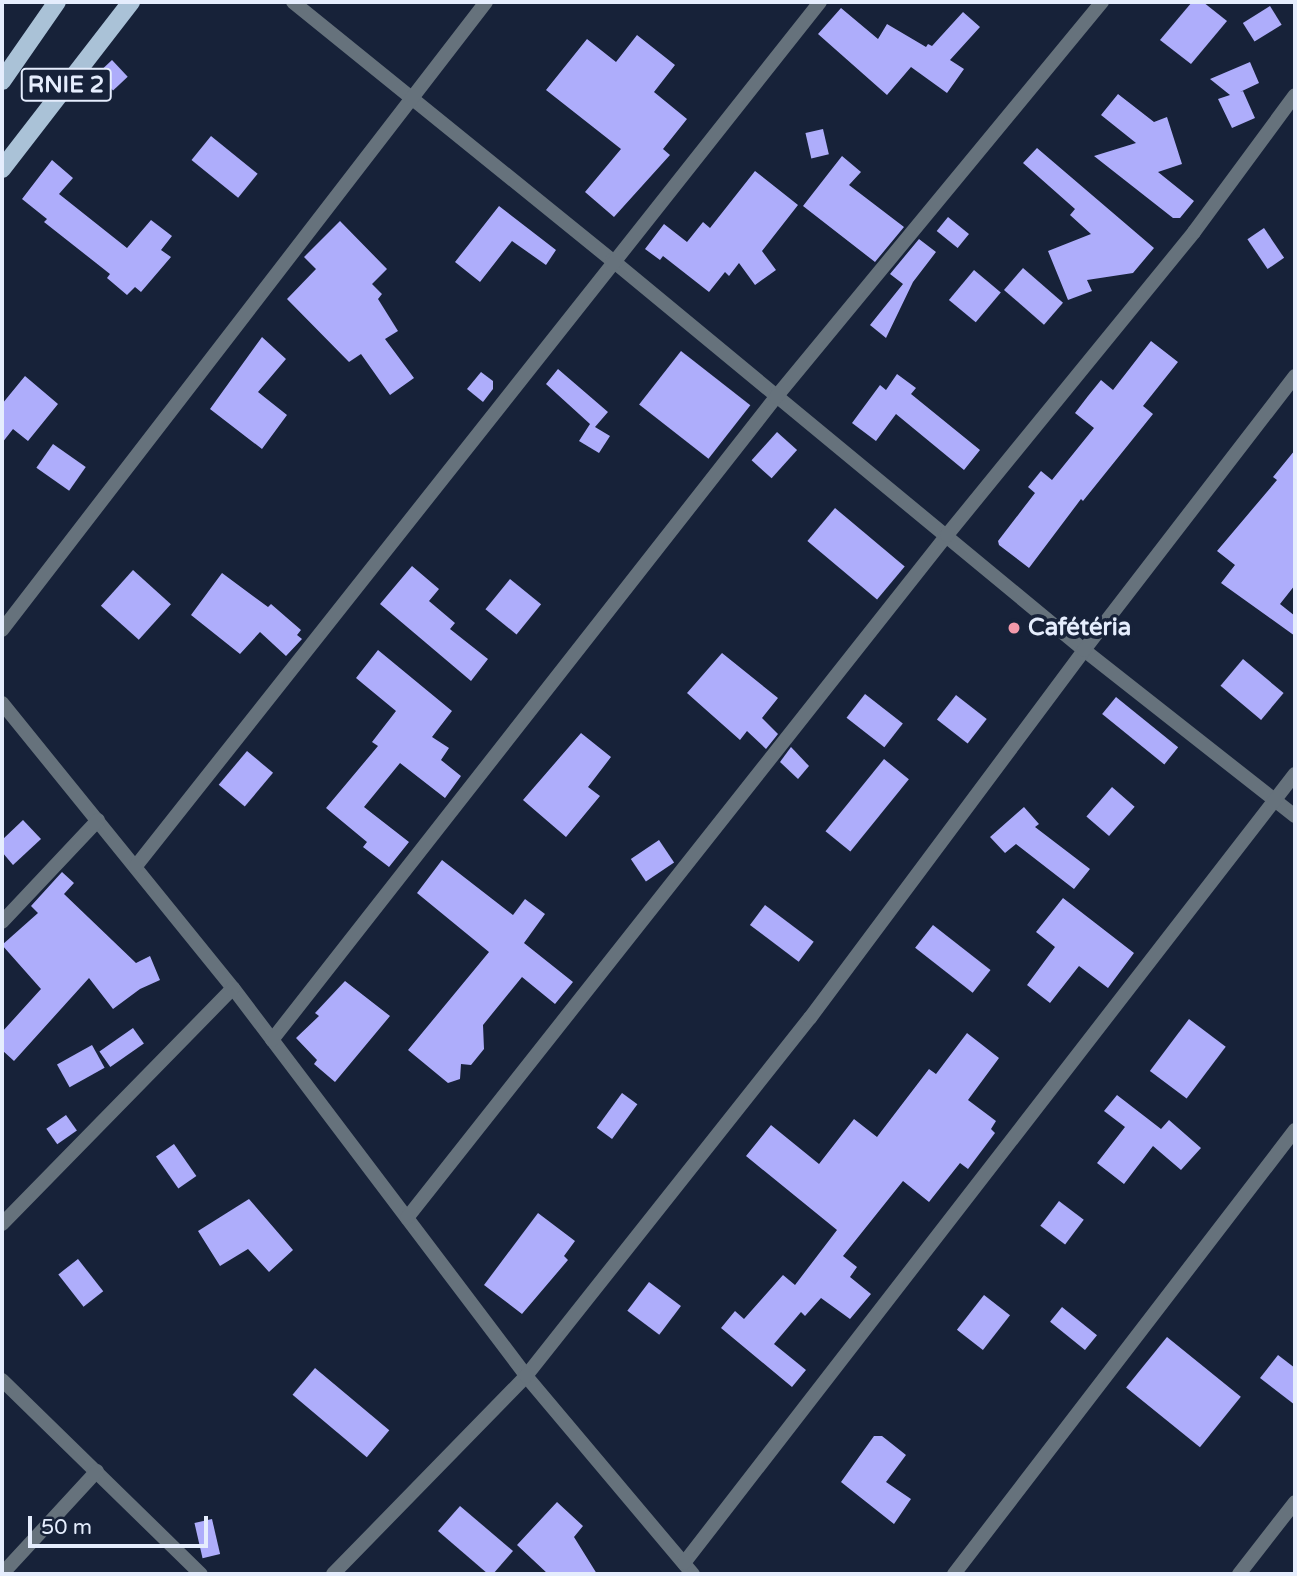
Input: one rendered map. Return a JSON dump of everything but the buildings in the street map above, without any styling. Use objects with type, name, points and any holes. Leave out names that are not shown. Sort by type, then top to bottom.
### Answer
[{"type":"main road","name":"RNIE 2","points":[[2,81],[57,2]]},
{"type":"main road","name":"RNIE 2","points":[[2,169],[131,2]]},
{"type":"street","points":[[293,2],[612,260],[1084,650],[1295,816]]},
{"type":"street","points":[[2,631],[486,2]]},
{"type":"street","points":[[135,866],[612,260],[820,2]]},
{"type":"street","points":[[272,1040],[776,397],[1102,2]]},
{"type":"street","points":[[407,1218],[947,535],[1194,232],[1295,94]]},
{"type":"street","points":[[333,1574],[526,1376],[810,1018],[1084,650],[1295,376]]},
{"type":"street","points":[[2,703],[233,988],[526,1376],[689,1568],[1295,774]]},
{"type":"street","points":[[2,922],[98,820]]},
{"type":"street","points":[[2,1224],[233,988]]},
{"type":"street","points":[[954,1574],[1295,1130]]},
{"type":"street","points":[[2,1380],[201,1574]]},
{"type":"street","points":[[2,1574],[97,1471]]},
{"type":"street","points":[[1238,1574],[1295,1502]]},
{"type":"place","name":"Cafétéria","points":[[1014,628]]}]
